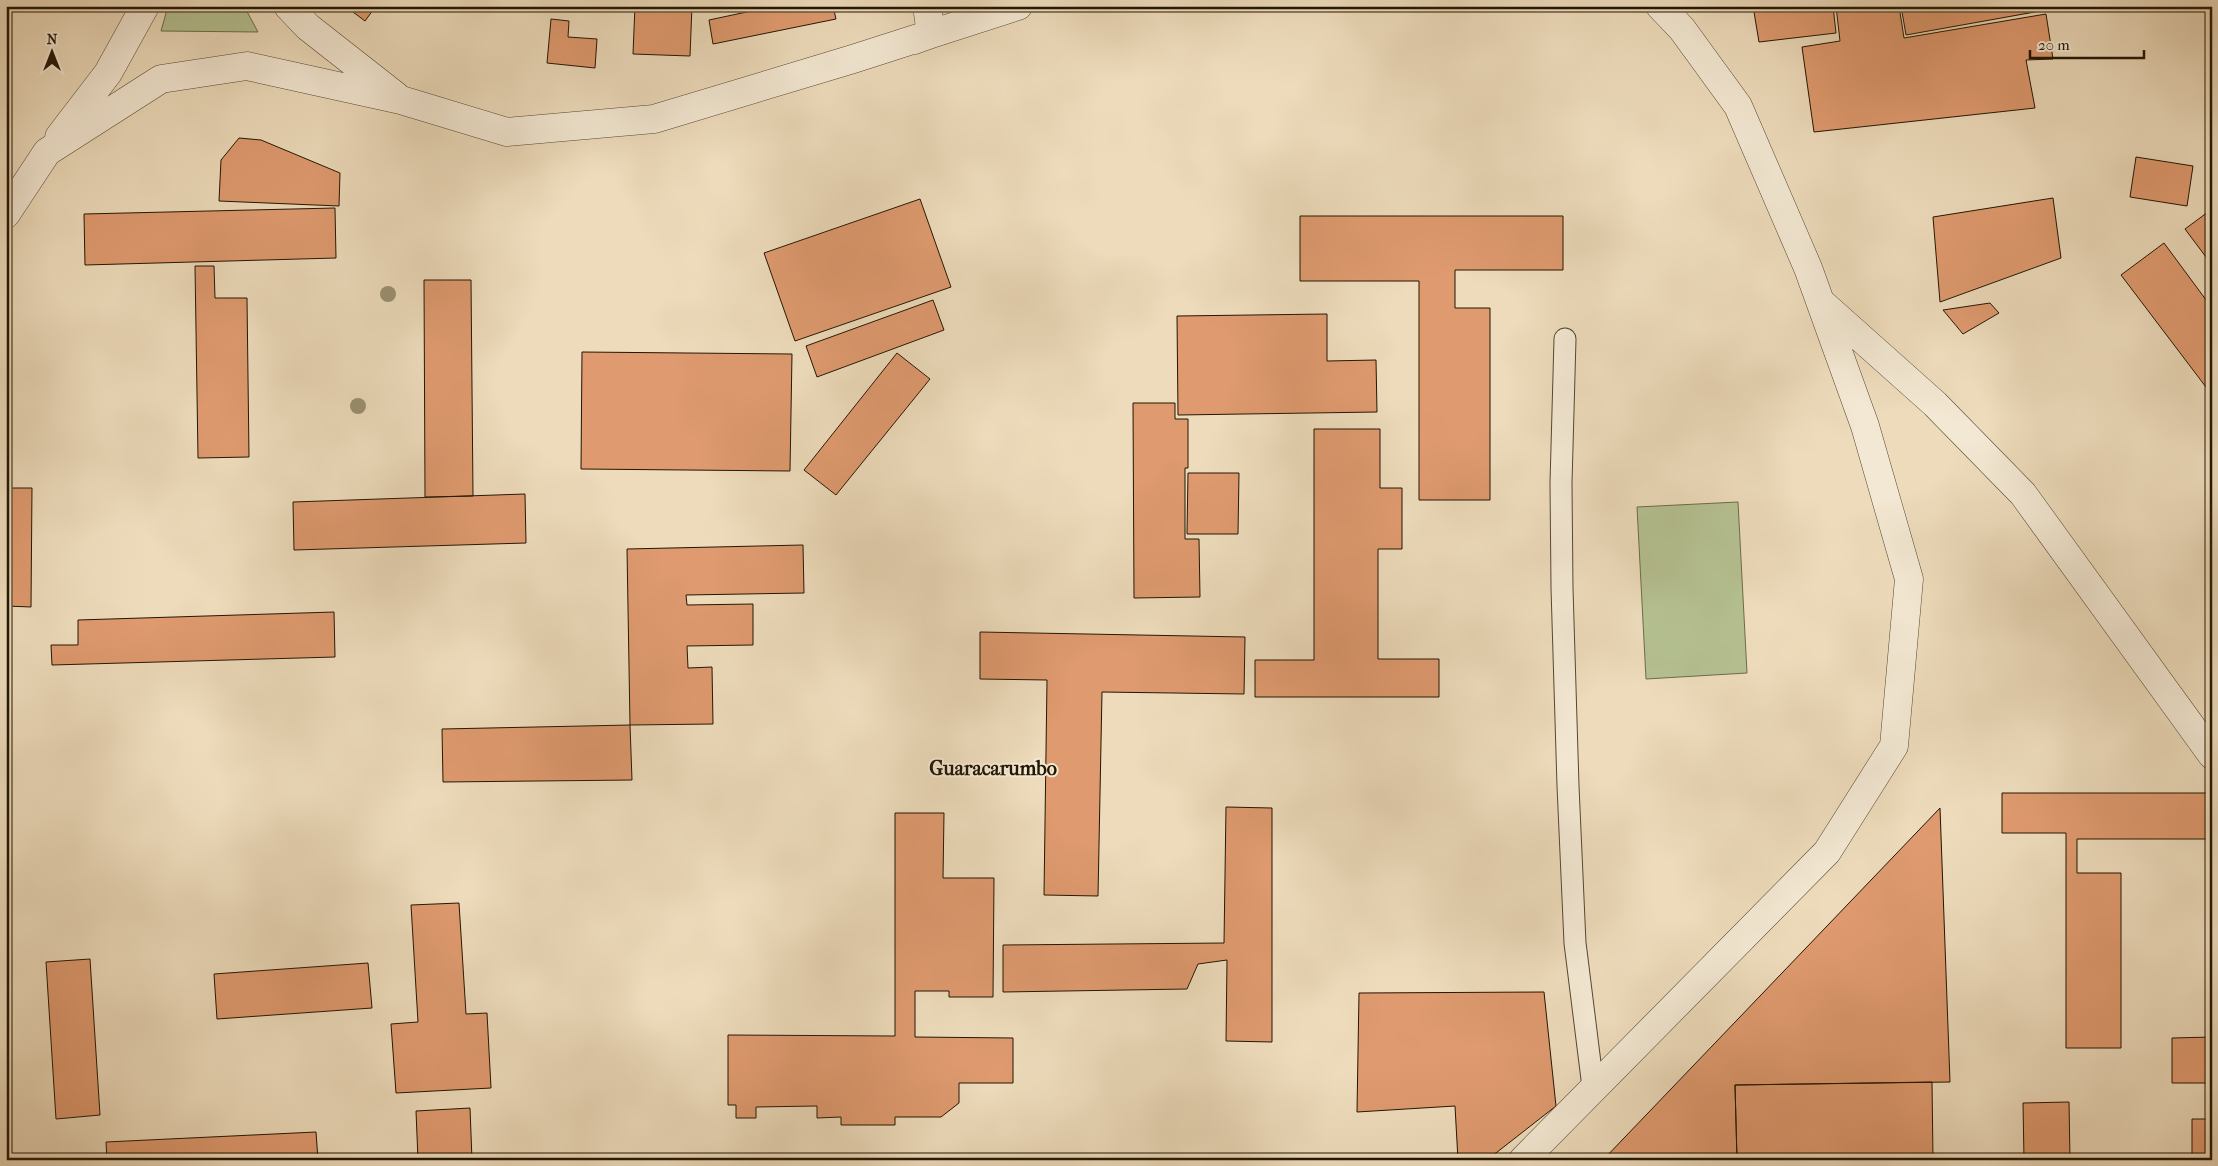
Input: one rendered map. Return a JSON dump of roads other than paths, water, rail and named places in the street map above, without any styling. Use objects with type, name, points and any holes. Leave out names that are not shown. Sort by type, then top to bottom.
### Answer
[{"type":"street","points":[[6,214],[47,152],[108,72],[145,6]]},
{"type":"street","points":[[288,6],[308,27],[401,100]]},
{"type":"street","points":[[926,6],[931,34]]},
{"type":"street","points":[[47,152],[161,79],[247,66],[401,100],[507,132],[654,119],[1018,6]]},
{"type":"street","points":[[1523,1160],[1592,1087],[1827,852],[1894,746],[1909,579],[1865,426],[1821,302],[1738,106],[1682,29],[1660,6]]},
{"type":"street","points":[[1821,302],[1935,404],[2023,494],[2212,756]]},
{"type":"lane","points":[[1565,339],[1561,531],[1568,766],[1575,943],[1592,1087]]},
{"type":"district","name":"Guaracarumbo","points":[[993,768]]}]
